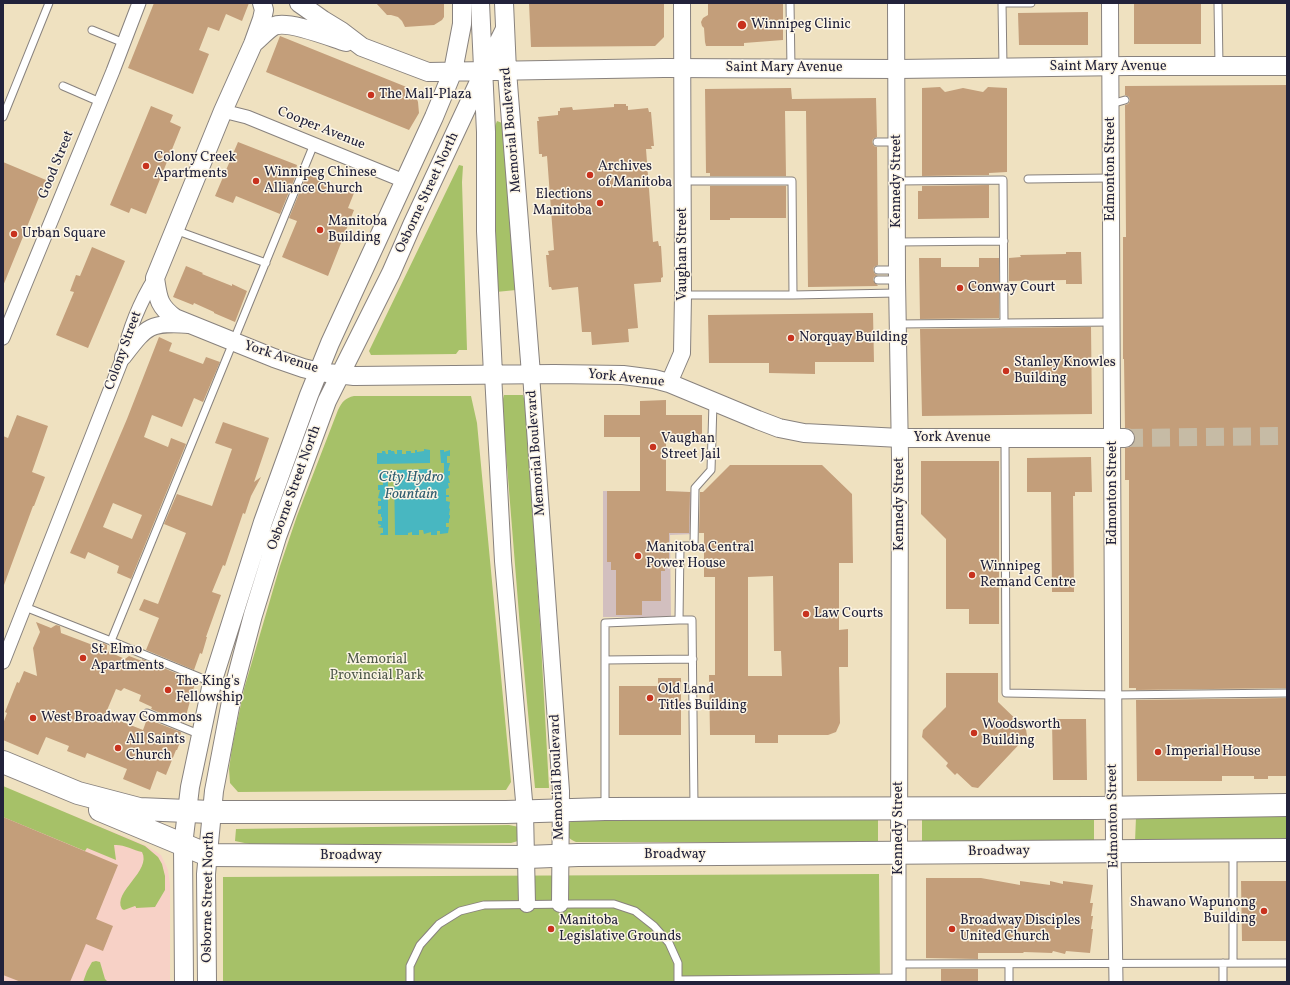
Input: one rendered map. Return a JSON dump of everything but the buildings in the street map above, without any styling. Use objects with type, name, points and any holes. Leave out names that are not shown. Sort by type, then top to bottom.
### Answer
[{"type":"highway","name":"Broadway","points":[[3,762],[78,793],[139,809],[212,812],[526,812],[694,808],[1287,805]]},
{"type":"highway","name":"Broadway","points":[[78,793],[100,810],[208,855],[527,857],[1287,850]]},
{"type":"main road","name":"Saint Mary Avenue","points":[[299,3],[362,47],[428,72],[683,68],[897,69],[1111,66],[1287,66]]},
{"type":"main road","points":[[453,71],[462,24],[462,3]]},
{"type":"main road","name":"Memorial Boulevard","points":[[480,3],[484,71],[486,231],[493,374]]},
{"type":"main road","name":"Memorial Boulevard","points":[[504,3],[507,71],[531,374]]},
{"type":"main road","name":"Colony Street","points":[[155,278],[223,111],[253,44],[262,19],[263,6]]},
{"type":"main road","name":"Colony Street","points":[[253,44],[268,30],[281,24],[298,27],[362,47]]},
{"type":"main road","name":"Osborne Street North","points":[[207,982],[206,874],[214,791],[233,691],[253,615],[277,537],[327,401],[391,273],[412,225],[505,29]]},
{"type":"main road","name":"Osborne Street North","points":[[184,982],[183,845],[187,811],[212,683],[263,522],[330,343],[453,71]]},
{"type":"main road","name":"York Avenue","points":[[155,278],[157,292],[162,308],[175,318],[274,358],[319,372],[354,376],[493,374],[616,375],[639,377],[669,383],[779,428],[815,434],[900,438],[1119,438]]},
{"type":"street","name":"Good Street","points":[[3,338],[139,3]]},
{"type":"street","name":"Vaughan Street","points":[[669,383],[682,353],[682,3]]},
{"type":"street","name":"Kennedy Street","points":[[896,3],[897,281],[900,438],[899,980]]},
{"type":"street","name":"Edmonton Street","points":[[1110,3],[1111,66],[1118,102],[1111,178],[1112,322],[1119,438],[1113,695],[1116,982]]},
{"type":"street","name":"Cooper Avenue","points":[[223,111],[247,117],[404,181]]},
{"type":"street","name":"Colony Street","points":[[3,662],[6,645],[25,607],[123,357],[127,340],[144,297],[155,278]]},
{"type":"street","points":[[123,357],[143,332],[154,326],[169,323],[191,325]]},
{"type":"street","name":"Memorial Boulevard","points":[[493,374],[503,561],[526,812],[527,904]]},
{"type":"street","name":"Memorial Boulevard","points":[[531,374],[561,811],[560,904]]},
{"type":"lane","points":[[3,117],[49,3]]},
{"type":"lane","points":[[790,3],[791,68]]},
{"type":"lane","points":[[1003,68],[1002,3],[1031,3]]},
{"type":"lane","points":[[1218,3],[1219,66]]},
{"type":"lane","points":[[92,30],[124,43]]},
{"type":"lane","points":[[63,86],[100,102]]},
{"type":"lane","points":[[877,142],[897,142]]},
{"type":"lane","points":[[111,641],[314,144]]},
{"type":"lane","points":[[1028,179],[1111,178]]},
{"type":"lane","points":[[897,181],[1003,180],[1004,323]]},
{"type":"lane","points":[[682,181],[792,181],[793,295]]},
{"type":"lane","points":[[175,230],[266,263]]},
{"type":"lane","points":[[897,242],[1004,241]]},
{"type":"lane","points":[[878,270],[897,281]]},
{"type":"lane","points":[[878,280],[897,281]]},
{"type":"lane","points":[[683,295],[793,295],[897,281]]},
{"type":"lane","points":[[898,324],[1112,322]]},
{"type":"lane","points":[[679,620],[680,546],[694,546],[695,488],[711,470],[714,401]]},
{"type":"lane","points":[[1006,438],[1006,694],[1113,695],[1287,693]]},
{"type":"lane","points":[[25,607],[233,691]]},
{"type":"lane","points":[[605,809],[605,623],[679,620],[692,620],[694,808]]},
{"type":"lane","points":[[605,660],[693,659]]},
{"type":"lane","points":[[147,713],[201,735]]},
{"type":"lane","points":[[1233,850],[1233,963]]},
{"type":"lane","points":[[410,982],[410,966],[420,945],[439,924],[460,911],[484,905],[527,904],[614,904],[636,911],[654,926],[668,943],[678,964],[678,981],[899,980]]},
{"type":"lane","points":[[1223,963],[1223,982]]},
{"type":"lane","points":[[899,964],[1287,963]]},
{"type":"lane","points":[[1009,964],[1009,982]]},
{"type":"shaded area","name":"Manitoba Central Power House","points":[[603,491],[695,492],[695,534],[670,535],[671,617],[603,617]]},
{"type":"shaded area","points":[[3,787],[145,845],[161,855],[168,870],[170,885],[170,982],[3,982]]},
{"type":"green space","points":[[497,121],[502,123],[516,290],[496,292],[495,126]]},
{"type":"green space","points":[[459,165],[463,166],[462,182],[467,350],[459,350],[456,354],[371,355],[369,351]]},
{"type":"green space","points":[[504,395],[523,395],[525,402],[549,788],[535,788],[502,403]]},
{"type":"green space","name":"Memorial Provincial Park","points":[[354,396],[471,396],[477,423],[511,782],[506,790],[238,792],[230,783],[229,769],[232,748],[244,689],[280,566],[297,516],[338,410],[344,401]]},
{"type":"green space","points":[[3,786],[145,846],[158,857],[162,864],[165,876],[165,890],[155,907],[136,908],[135,906],[124,910],[122,909],[120,902],[122,896],[142,867],[144,859],[142,852],[124,846],[114,845],[116,860],[87,848],[85,851],[3,817]]},
{"type":"green space","points":[[1287,815],[1287,840],[1135,842],[1136,817]]},
{"type":"green space","points":[[1094,816],[1094,842],[922,843],[922,818]]},
{"type":"green space","points":[[878,818],[878,842],[576,842],[569,838],[567,833],[571,821],[577,819]]},
{"type":"green space","points":[[509,825],[519,827],[518,841],[511,843],[254,845],[235,841],[236,829]]},
{"type":"green space","name":"Manitoba Legislative Grounds","points":[[879,874],[880,982],[223,982],[223,877]]},
{"type":"green space","points":[[92,962],[100,962],[105,979],[108,982],[83,982]]},
{"type":"water","name":"City Hydro Fountain","points":[[424,449],[430,450],[430,463],[377,464],[377,453],[382,453],[382,451],[385,451],[386,454],[388,454],[388,450],[391,450],[397,454],[397,450],[402,450],[402,454],[406,454],[406,451],[415,453],[415,450],[417,450],[417,452],[424,451]]},
{"type":"water","name":"City Hydro Fountain","points":[[440,450],[444,450],[444,452],[450,450],[450,456],[447,456],[447,463],[450,463],[448,471],[450,471],[450,475],[448,476],[450,483],[448,483],[449,488],[446,489],[446,495],[449,495],[449,497],[446,497],[446,501],[450,502],[450,518],[449,523],[446,523],[446,527],[449,527],[448,533],[440,534],[440,531],[437,531],[437,535],[431,535],[431,532],[424,534],[423,530],[419,530],[419,535],[412,535],[412,532],[408,533],[408,535],[395,535],[394,470],[430,469],[431,473],[444,473],[444,463],[441,463]]},
{"type":"water","name":"City Hydro Fountain","points":[[378,470],[388,470],[388,535],[380,535],[383,533],[383,528],[378,527],[381,526],[378,524],[378,521],[382,521],[382,517],[381,514],[378,514],[378,510],[381,509],[381,506],[378,506],[378,501],[381,501],[381,499],[378,498],[380,490],[378,490],[378,485],[383,485],[383,481],[380,481]]},
{"type":"tunnel","points":[[1125,438],[1287,436]]},
{"type":"place","name":"Winnipeg Clinic","points":[[742,25]]},
{"type":"place","name":"The Mall-Plaza","points":[[371,95]]},
{"type":"place","name":"Colony Creek Apartments","points":[[146,166]]},
{"type":"place","name":"Archives of Manitoba","points":[[590,175]]},
{"type":"place","name":"Winnipeg Chinese Alliance Church","points":[[256,181]]},
{"type":"place","name":"Elections Manitoba","points":[[600,203]]},
{"type":"place","name":"Manitoba Building","points":[[320,230]]},
{"type":"place","name":"Urban Square","points":[[14,234]]},
{"type":"place","name":"Conway Court","points":[[960,288]]},
{"type":"place","name":"Norquay Building","points":[[791,338]]},
{"type":"place","name":"Stanley Knowles Building","points":[[1006,371]]},
{"type":"place","name":"Vaughan Street Jail","points":[[653,447]]},
{"type":"place","name":"Manitoba Central Power House","points":[[638,556]]},
{"type":"place","name":"Winnipeg Remand Centre","points":[[972,575]]},
{"type":"place","name":"Law Courts","points":[[806,614]]},
{"type":"place","name":"St. Elmo Apartments","points":[[83,658]]},
{"type":"place","name":"The King's Fellowship","points":[[168,690]]},
{"type":"place","name":"Old Land Titles Building","points":[[650,698]]},
{"type":"place","name":"West Broadway Commons","points":[[33,718]]},
{"type":"place","name":"Woodsworth Building","points":[[974,733]]},
{"type":"place","name":"All Saints Church","points":[[118,748]]},
{"type":"place","name":"Imperial House","points":[[1158,752]]},
{"type":"place","name":"Shawano Wapunong Building","points":[[1264,911]]},
{"type":"place","name":"Manitoba Legislative Grounds","points":[[551,929]]},
{"type":"place","name":"Broadway Disciples United Church","points":[[952,929]]}]
